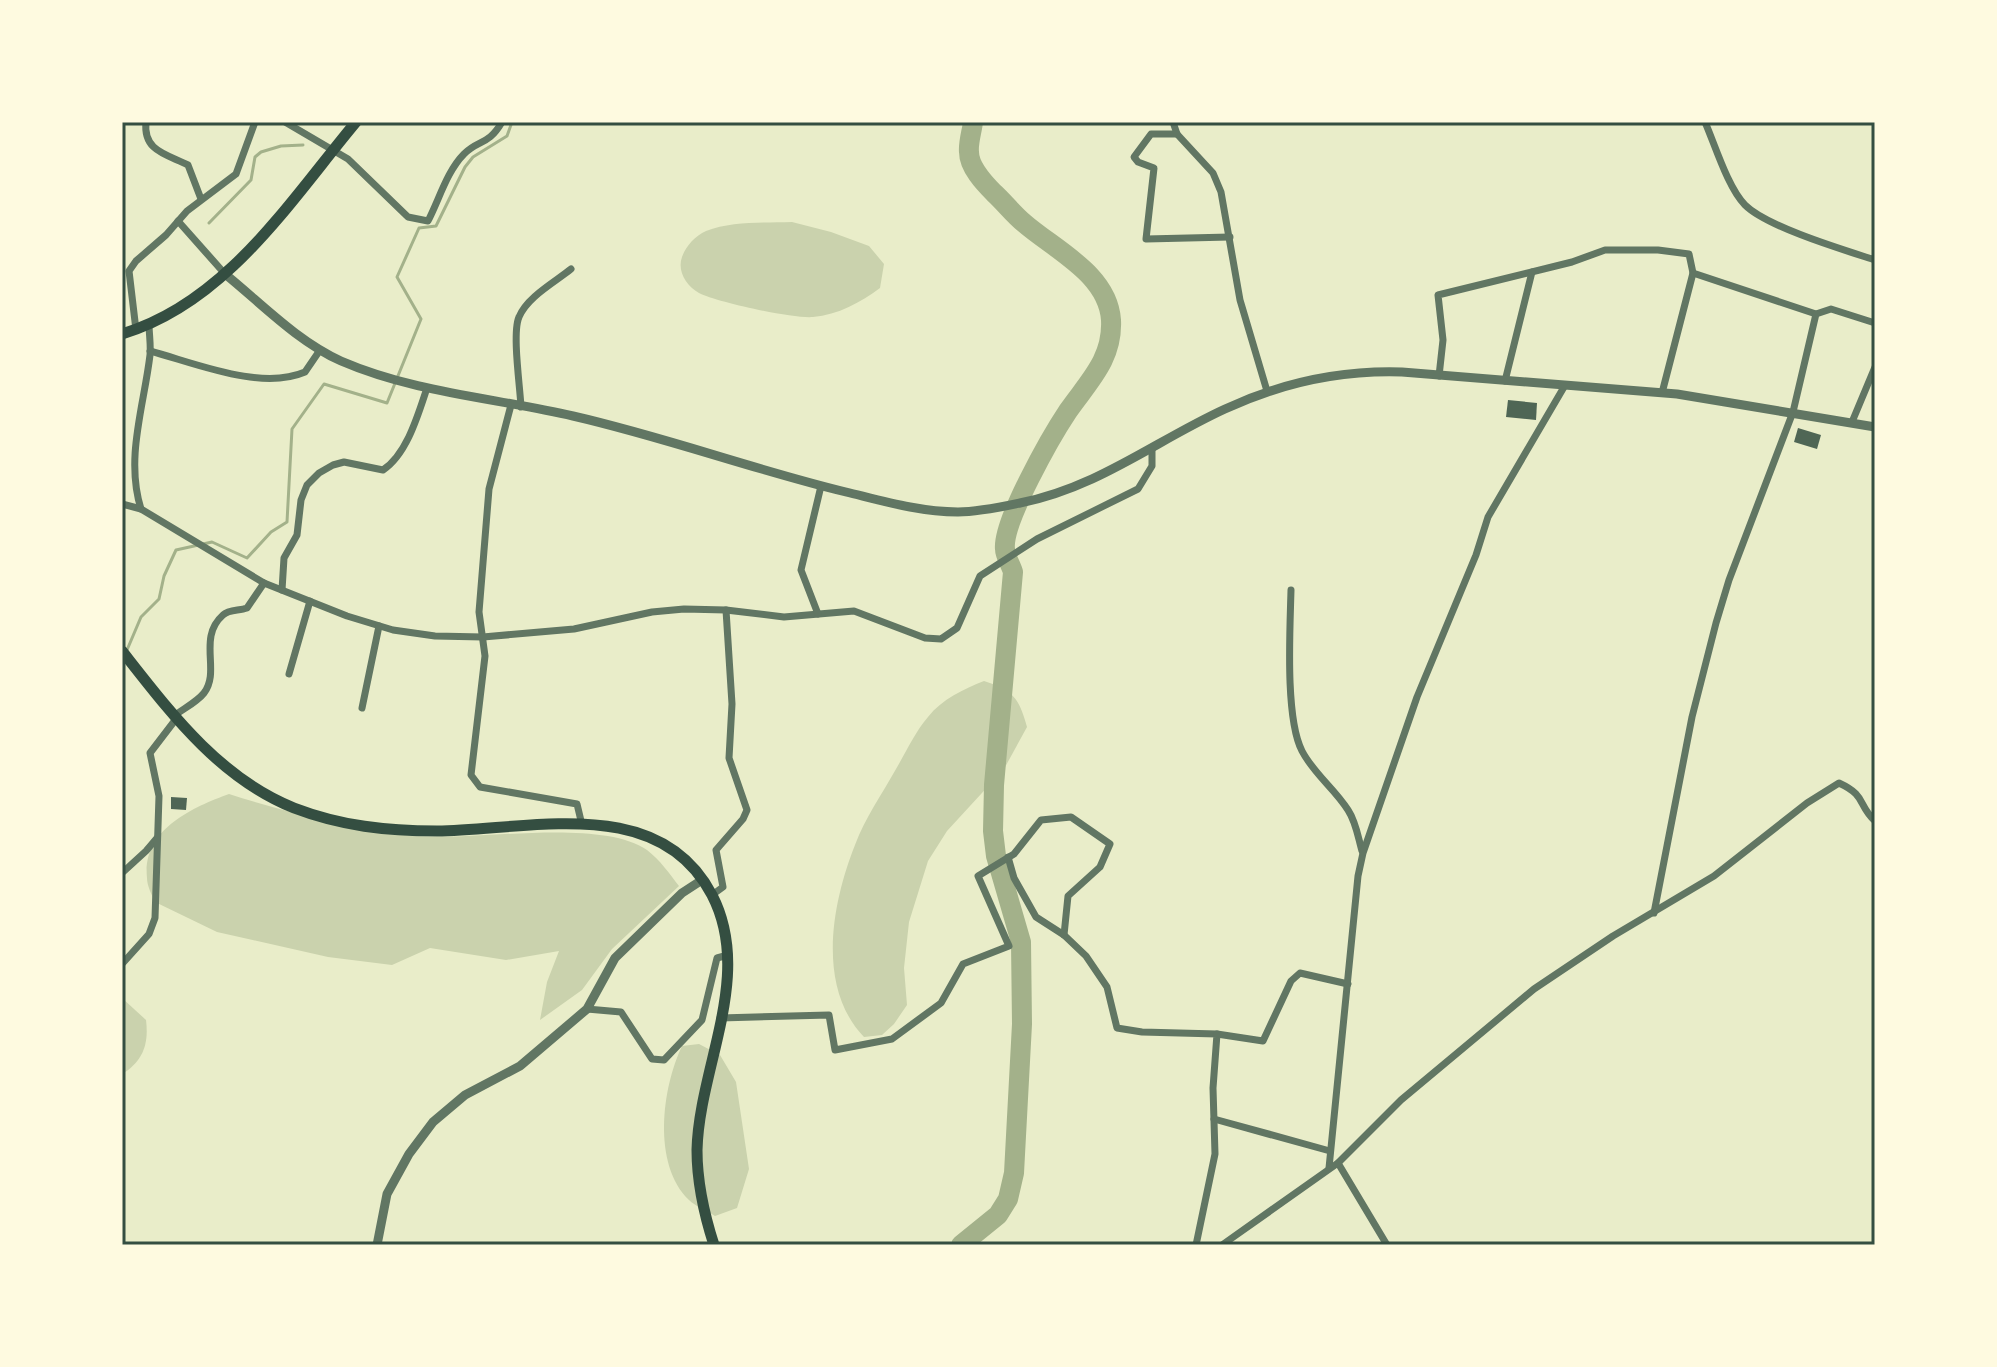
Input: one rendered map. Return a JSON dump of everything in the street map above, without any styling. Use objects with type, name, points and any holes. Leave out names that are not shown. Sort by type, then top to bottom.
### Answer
[{"type":"main road","points":[[122,334],[136,330],[193,300],[225,274],[356,122]]},
{"type":"main road","points":[[122,651],[175,718],[227,769],[292,807],[376,829],[439,831],[582,825],[639,831],[675,850],[692,866],[712,895],[725,930],[728,955],[727,988],[701,1113],[697,1149],[702,1209],[714,1245]]},
{"type":"street","points":[[146,122],[145,133],[152,148],[188,165],[201,199]]},
{"type":"street","points":[[136,330],[126,279],[129,271],[201,199],[236,174],[255,122]]},
{"type":"street","points":[[285,122],[348,159],[408,217],[428,221],[455,166],[467,151],[492,138],[502,122]]},
{"type":"street","points":[[1173,122],[1177,134],[1213,173],[1221,192],[1240,300],[1267,391]]},
{"type":"street","points":[[1705,122],[1736,193],[1745,206],[1782,226],[1875,260]]},
{"type":"street","points":[[1177,134],[1151,134],[1134,157],[1138,162],[1154,168],[1146,239],[1230,237]]},
{"type":"street","points":[[178,221],[225,274],[310,345],[342,361],[427,388],[572,415],[821,486],[917,509],[960,512],[1020,503],[1063,492],[1114,471],[1224,410],[1267,391],[1333,375],[1376,371],[1662,393],[1875,427]]},
{"type":"street","points":[[1439,376],[1443,340],[1438,295],[1572,262],[1605,250],[1658,250],[1689,254],[1693,273],[1662,393]]},
{"type":"street","points":[[571,269],[528,304],[519,317],[516,406],[489,489],[479,612],[485,656],[471,775],[480,787],[577,804],[582,825]]},
{"type":"street","points":[[1505,381],[1532,272]]},
{"type":"street","points":[[1693,273],[1816,314],[1831,309],[1875,323]]},
{"type":"street","points":[[1654,913],[1692,717],[1716,623],[1729,580],[1793,412],[1816,314]]},
{"type":"street","points":[[141,509],[136,492],[135,446],[150,351],[149,323]]},
{"type":"street","points":[[150,351],[248,377],[279,379],[305,372],[320,350]]},
{"type":"street","points":[[1852,422],[1875,367]]},
{"type":"street","points":[[1329,1168],[1358,876],[1363,853],[1417,697],[1476,555],[1488,517],[1564,387]]},
{"type":"street","points":[[282,590],[284,558],[297,535],[301,500],[307,485],[333,465],[344,462],[383,470],[393,463],[416,420],[427,388]]},
{"type":"street","points":[[122,504],[141,509],[264,583],[379,626],[435,636],[483,637],[574,629],[652,612],[684,609],[784,617],[854,611],[925,638],[941,639],[957,628],[980,576],[1037,539],[1138,489],[1152,466],[1152,450]]},
{"type":"street","points":[[818,614],[801,570],[821,486]]},
{"type":"street","points":[[122,964],[149,934],[155,918],[159,796],[150,753],[175,718],[205,692],[211,675],[209,642],[221,617],[230,611],[247,608],[264,583]]},
{"type":"street","points":[[1291,590],[1293,726],[1301,748],[1317,775],[1349,812],[1363,853]]},
{"type":"street","points":[[289,674],[310,601]]},
{"type":"street","points":[[712,895],[723,887],[716,850],[747,810],[729,758],[732,704],[726,610]]},
{"type":"street","points":[[362,708],[379,626]]},
{"type":"street","points":[[1222,1245],[1338,1163],[1401,1100],[1534,989],[1613,936],[1714,876],[1807,803],[1839,783],[1860,797],[1867,813],[1875,821]]},
{"type":"street","points":[[720,1018],[829,1015],[835,1050],[892,1039],[941,1003],[963,964],[1009,946],[978,876],[1014,854],[1041,820],[1071,817],[1110,844],[1100,867],[1068,896],[1064,935]]},
{"type":"street","points":[[122,873],[157,838]]},
{"type":"street","points":[[1008,857],[1014,878],[1036,917],[1064,935],[1086,956],[1107,987],[1117,1028],[1142,1032],[1217,1034],[1263,1041],[1291,981],[1300,973],[1348,984]]},
{"type":"street","points":[[377,1245],[387,1194],[409,1154],[433,1122],[465,1095],[520,1066],[587,1009],[615,958],[682,893],[702,880]]},
{"type":"street","points":[[587,1009],[621,1012],[652,1059],[664,1060],[702,1020],[717,958],[728,955]]},
{"type":"street","points":[[1196,1245],[1215,1154],[1213,1088],[1217,1034]]},
{"type":"street","points":[[1214,1119],[1330,1151]]},
{"type":"street","points":[[1338,1163],[1387,1245]]},
{"type":"green space","points":[[792,222],[869,246],[884,264],[880,288],[840,311],[803,317],[708,297],[694,290],[684,278],[681,262],[684,253],[688,245],[706,231],[738,224]]},
{"type":"green space","points":[[984,681],[1013,696],[1027,727],[1004,769],[947,831],[928,861],[909,922],[904,968],[907,1005],[882,1035],[864,1037],[849,1017],[839,994],[834,970],[835,918],[847,868],[859,835],[923,723],[947,700]]},
{"type":"green space","points":[[229,794],[320,819],[412,836],[567,833],[626,840],[652,854],[679,886],[612,949],[582,990],[540,1020],[547,982],[559,951],[506,960],[430,948],[392,965],[328,957],[217,932],[155,902],[147,881],[152,847],[172,823],[185,814]]},
{"type":"green space","points":[[122,998],[146,1020],[147,1029],[140,1058],[122,1074]]},
{"type":"green space","points":[[699,1044],[720,1055],[736,1082],[749,1169],[737,1208],[715,1216],[692,1202],[677,1185],[665,1147],[666,1104],[675,1063],[682,1046]]},
{"type":"building","points":[[1508,400],[1537,403],[1536,420],[1506,417]]},
{"type":"building","points":[[1798,428],[1821,435],[1817,449],[1794,442]]},
{"type":"building","points":[[171,797],[187,798],[186,810],[171,809]]},
{"type":"waterway","points":[[127,650],[141,617],[159,599],[164,576],[176,550],[212,542],[247,558],[271,532],[287,522],[292,429],[324,384],[387,403],[421,319],[397,277],[419,228],[436,226],[465,167],[473,157],[507,136],[512,122]]},
{"type":"waterway","points":[[961,1245],[998,1215],[1008,1199],[1014,1173],[1022,1024],[1021,942],[996,856],[993,831],[994,785],[1013,572],[1005,552],[1006,536],[1019,500],[1040,458],[1104,358],[1111,334],[1108,304],[1090,276],[1020,219],[978,174],[969,152],[973,122]]},
{"type":"waterway","points":[[209,223],[251,180],[255,157],[261,152],[281,146],[303,145]]}]
